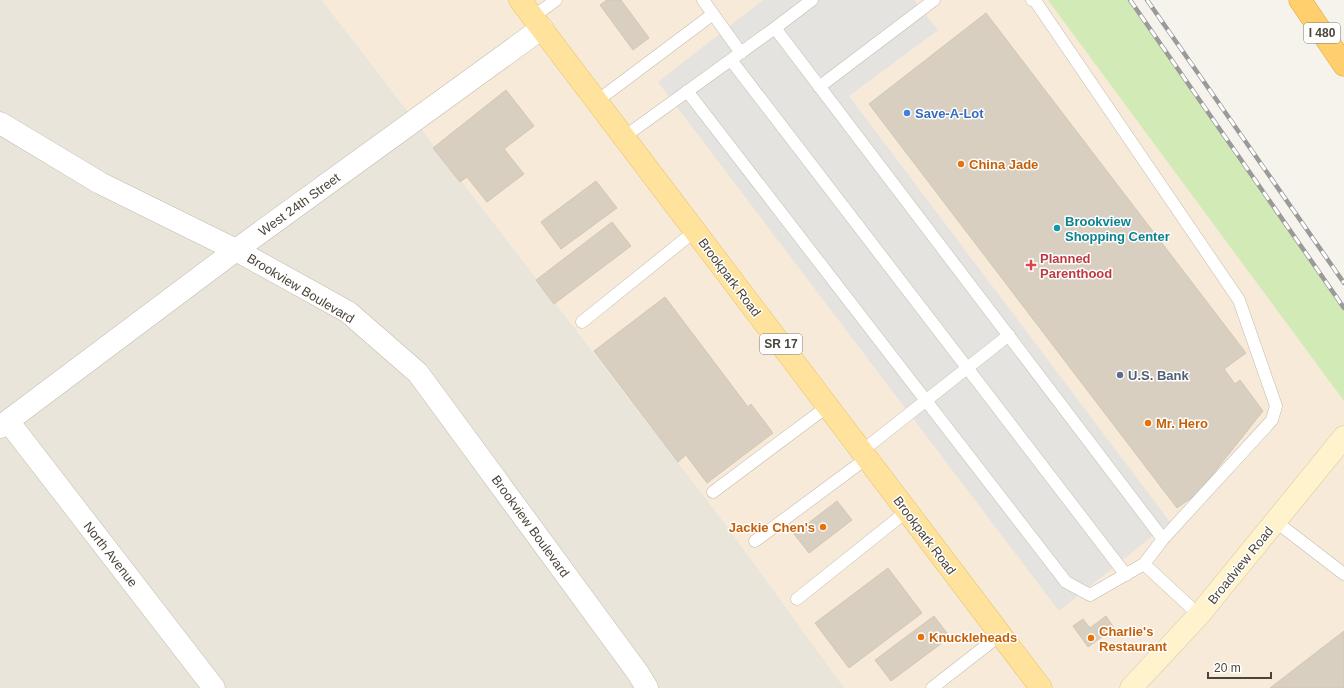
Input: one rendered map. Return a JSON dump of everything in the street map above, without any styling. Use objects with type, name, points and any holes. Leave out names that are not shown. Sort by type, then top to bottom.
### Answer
[{"type":"highway","name":"I 480","points":[[1300,0],[1344,65]]},
{"type":"main road","name":"Brookpark Road","points":[[520,0],[1041,688]]},
{"type":"main road","name":"Broadview Road","points":[[1131,688],[1199,615],[1344,437]]},
{"type":"street","name":"West 24th Street","points":[[4,424],[538,23]]},
{"type":"street","name":"Brookview Boulevard","points":[[0,123],[100,183],[236,250],[348,312],[418,373],[638,673],[647,688]]},
{"type":"street","name":"North Avenue","points":[[4,424],[214,688]]},
{"type":"lane","points":[[538,23],[556,0]]},
{"type":"lane","points":[[703,0],[741,53]]},
{"type":"lane","points":[[624,137],[812,0]]},
{"type":"lane","points":[[819,87],[934,0]]},
{"type":"lane","points":[[687,91],[1066,582],[1090,595],[1144,564],[1164,539],[1272,420],[1276,406],[1239,300],[1036,2],[1032,0]]},
{"type":"lane","points":[[597,101],[713,14]]},
{"type":"lane","points":[[775,28],[1164,539]]},
{"type":"lane","points":[[731,60],[1126,575]]},
{"type":"lane","points":[[582,322],[695,231]]},
{"type":"lane","points":[[754,541],[864,455],[926,400],[1009,335]]},
{"type":"lane","points":[[713,492],[828,406]]},
{"type":"lane","points":[[797,599],[907,511]]},
{"type":"lane","points":[[1276,521],[1344,574]]},
{"type":"lane","points":[[1144,564],[1199,615]]},
{"type":"lane","points":[[932,688],[1000,635]]},
{"type":"shaded area","points":[[0,0],[322,0],[724,522],[845,688],[0,688]]},
{"type":"shaded area","points":[[322,0],[1049,0],[1344,401],[1344,688],[844,688],[724,522]]},
{"type":"shaded area","points":[[763,0],[914,0],[938,30],[849,96],[1170,522],[1059,611],[658,82]]},
{"type":"green space","points":[[1048,0],[1130,0],[1344,308],[1344,401]]},
{"type":"building","points":[[607,0],[621,0],[649,38],[633,50],[600,5]]},
{"type":"building","name":"Brookview Shopping Center","points":[[986,13],[1246,353],[1224,369],[1235,384],[1240,380],[1263,411],[1197,494],[1177,508],[869,104]]},
{"type":"building","points":[[506,90],[534,126],[504,149],[524,174],[487,202],[467,177],[460,182],[433,148]]},
{"type":"building","points":[[596,181],[617,208],[561,249],[541,222]]},
{"type":"building","points":[[612,222],[631,246],[554,304],[536,280]]},
{"type":"building","points":[[665,297],[748,407],[751,404],[773,433],[707,483],[686,455],[678,462],[594,351]]},
{"type":"building","name":"Jackie Chen's","points":[[837,501],[852,520],[809,553],[794,534]]},
{"type":"building","points":[[888,568],[922,613],[849,668],[815,623]]},
{"type":"building","points":[[934,616],[950,637],[891,681],[875,660]]},
{"type":"building","name":"Charlie's Restaurant","points":[[1106,616],[1114,628],[1088,647],[1073,626],[1083,619],[1090,628]]},
{"type":"building","points":[[1344,631],[1344,688],[1270,688]]},
{"type":"railway","points":[[1130,0],[1344,308]]},
{"type":"railway","points":[[1147,0],[1344,283]]},
{"type":"place","name":"Save-A-Lot","points":[[907,113]]},
{"type":"place","name":"China Jade","points":[[961,164]]},
{"type":"place","name":"Brookview Shopping Center","points":[[1057,228]]},
{"type":"place","name":"Planned Parenthood","points":[[1031,265]]},
{"type":"place","name":"U.S. Bank","points":[[1120,375]]},
{"type":"place","name":"Mr. Hero","points":[[1148,423]]},
{"type":"place","name":"Jackie Chen's","points":[[823,527]]},
{"type":"place","name":"Knuckleheads","points":[[921,637]]},
{"type":"place","name":"Charlie's Restaurant","points":[[1091,638]]}]
